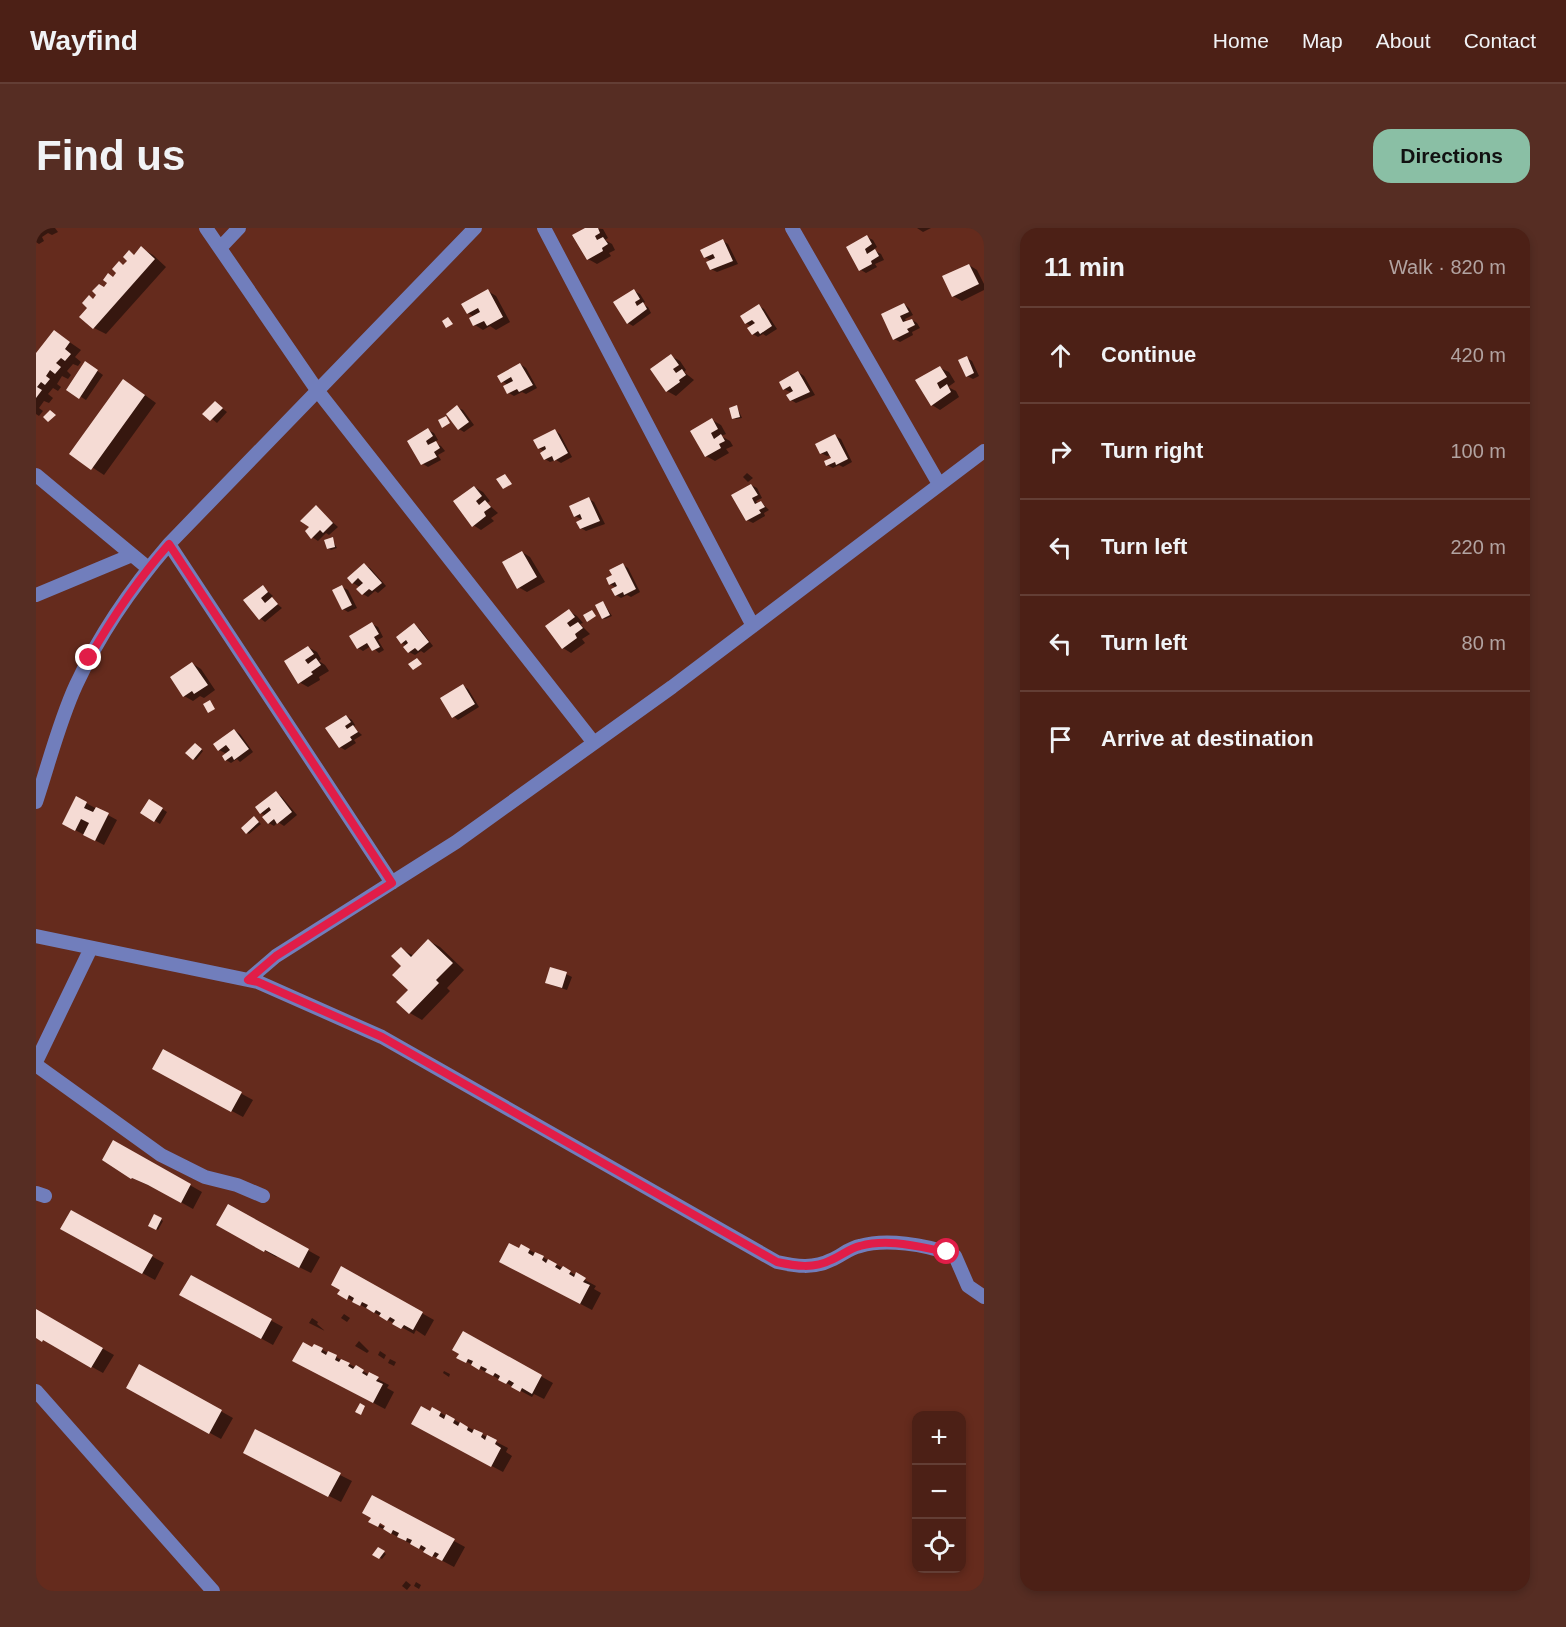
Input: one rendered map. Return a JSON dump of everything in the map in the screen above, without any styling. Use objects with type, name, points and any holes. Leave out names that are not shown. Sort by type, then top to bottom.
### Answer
[{"type":"street","points":[[206,228],[317,390],[594,743]]},
{"type":"street","points":[[220,248],[239,228]]},
{"type":"street","points":[[36,802],[63,717],[76,686],[108,626],[148,568],[475,228]]},
{"type":"street","points":[[544,228],[753,626]]},
{"type":"street","points":[[792,228],[939,484]]},
{"type":"street","points":[[248,980],[276,956],[456,842],[594,743],[753,626],[984,450]]},
{"type":"street","points":[[36,475],[148,568]]},
{"type":"street","points":[[169,544],[392,883]]},
{"type":"street","points":[[36,595],[132,555]]},
{"type":"street","points":[[36,936],[258,982],[382,1037],[777,1262],[806,1266],[827,1262],[860,1246],[882,1243],[901,1244],[955,1256],[968,1286],[984,1294]]},
{"type":"street","points":[[91,948],[36,1063],[161,1155],[205,1177],[237,1185],[263,1196]]},
{"type":"street","points":[[36,1391],[213,1591]]},
{"type":"building","points":[[585,228],[598,228],[600,233],[595,236],[597,240],[603,237],[608,244],[602,248],[603,251],[587,260],[572,235]]},
{"type":"building","points":[[867,235],[872,244],[865,249],[867,254],[875,249],[879,256],[871,261],[872,264],[859,271],[846,247]]},
{"type":"building","points":[[723,239],[733,261],[710,270],[706,262],[715,258],[713,254],[704,258],[700,250]]},
{"type":"building","points":[[141,246],[155,259],[93,329],[79,317],[87,308],[82,303],[89,295],[93,299],[96,295],[92,291],[99,284],[104,287],[107,283],[103,280],[108,273],[113,277],[116,273],[112,269],[119,261],[123,265],[127,261],[123,257],[129,250],[134,255]]},
{"type":"building","points":[[969,264],[979,284],[952,297],[942,276]]},
{"type":"building","points":[[488,289],[503,317],[487,326],[484,321],[473,326],[469,318],[480,312],[478,308],[467,314],[461,304]]},
{"type":"building","points":[[634,289],[640,299],[635,302],[637,306],[643,302],[647,309],[627,324],[613,302]]},
{"type":"building","points":[[904,303],[909,312],[900,316],[903,322],[912,319],[915,325],[907,329],[909,332],[893,340],[881,314]]},
{"type":"building","points":[[759,304],[772,326],[760,334],[758,331],[752,335],[747,328],[755,323],[752,320],[745,324],[740,316]]},
{"type":"building","points":[[448,317],[453,324],[446,328],[442,321]]},
{"type":"building","points":[[54,330],[70,342],[65,349],[71,354],[65,361],[61,358],[56,363],[61,367],[55,374],[50,370],[46,376],[50,379],[45,385],[41,382],[37,387],[42,390],[36,398],[36,353]]},
{"type":"building","points":[[671,354],[679,365],[673,369],[676,373],[682,369],[686,375],[666,392],[650,369]]},
{"type":"building","points":[[967,356],[974,373],[966,377],[958,360]]},
{"type":"building","points":[[85,361],[98,370],[79,399],[66,390]]},
{"type":"building","points":[[520,363],[533,385],[519,392],[517,389],[507,394],[503,386],[513,381],[511,377],[501,383],[497,376]]},
{"type":"building","points":[[940,366],[947,377],[937,383],[940,389],[947,384],[951,392],[931,406],[915,380]]},
{"type":"building","points":[[798,371],[810,392],[790,401],[786,395],[793,391],[790,386],[783,390],[779,382]]},
{"type":"building","points":[[123,379],[145,395],[91,470],[69,454]]},
{"type":"building","points":[[215,401],[223,408],[210,421],[202,414]]},
{"type":"building","points":[[457,405],[469,422],[458,430],[446,414]]},
{"type":"building","points":[[737,405],[740,417],[732,419],[729,408]]},
{"type":"building","points":[[50,410],[56,415],[48,422],[43,417]]},
{"type":"building","points":[[446,416],[450,423],[442,428],[438,420]]},
{"type":"building","points":[[712,418],[718,429],[711,433],[714,439],[721,434],[725,441],[719,444],[721,448],[705,457],[690,431]]},
{"type":"building","points":[[428,428],[433,436],[426,441],[428,445],[436,441],[440,448],[434,452],[437,457],[421,465],[407,441]]},
{"type":"building","points":[[555,429],[568,453],[554,461],[552,456],[544,460],[540,453],[546,449],[545,446],[538,449],[533,440]]},
{"type":"building","points":[[835,434],[848,459],[836,465],[835,462],[826,466],[824,461],[831,458],[827,451],[820,454],[815,444]]},
{"type":"building","points":[[505,474],[512,484],[503,489],[496,479]]},
{"type":"building","points":[[751,484],[758,495],[752,498],[755,504],[761,501],[765,507],[759,510],[761,513],[746,521],[731,495]]},
{"type":"building","points":[[474,486],[482,496],[476,501],[479,505],[485,500],[491,507],[484,512],[486,516],[472,527],[453,501]]},
{"type":"building","points":[[589,497],[600,521],[580,529],[576,522],[582,519],[580,514],[574,517],[569,506]]},
{"type":"building","points":[[316,505],[333,523],[323,533],[320,530],[311,539],[305,531],[309,527],[300,521]]},
{"type":"building","points":[[333,537],[335,547],[327,549],[324,540]]},
{"type":"building","points":[[522,551],[537,577],[517,589],[502,562]]},
{"type":"building","points":[[364,563],[382,583],[362,595],[356,589],[363,583],[358,578],[352,584],[347,578]]},
{"type":"building","points":[[623,563],[636,589],[624,595],[623,592],[615,596],[611,589],[617,586],[615,582],[609,585],[606,578],[612,575],[609,570]]},
{"type":"building","points":[[263,585],[268,592],[261,598],[265,603],[272,597],[278,604],[259,620],[243,600]]},
{"type":"building","points":[[342,585],[352,605],[342,610],[332,590]]},
{"type":"building","points":[[603,601],[610,615],[602,619],[595,605]]},
{"type":"building","points":[[569,609],[575,617],[567,623],[570,627],[578,622],[583,628],[575,634],[577,638],[562,649],[545,626]]},
{"type":"building","points":[[592,610],[596,616],[587,622],[583,615]]},
{"type":"building","points":[[372,622],[379,634],[374,637],[380,647],[372,651],[367,643],[357,649],[349,636]]},
{"type":"building","points":[[414,623],[429,642],[418,651],[415,648],[408,653],[403,647],[408,643],[406,640],[401,644],[396,637]]},
{"type":"building","points":[[308,646],[314,654],[305,660],[308,664],[316,658],[321,665],[311,672],[313,674],[298,684],[284,661]]},
{"type":"building","points":[[417,658],[422,664],[413,670],[408,664]]},
{"type":"building","points":[[192,662],[208,685],[194,694],[192,691],[183,697],[170,677]]},
{"type":"building","points":[[463,684],[475,704],[452,718],[440,698]]},
{"type":"building","points":[[210,700],[215,709],[208,713],[203,704]]},
{"type":"building","points":[[346,715],[351,722],[345,726],[347,729],[353,725],[358,732],[350,737],[352,740],[339,748],[325,728]]},
{"type":"building","points":[[234,729],[249,749],[234,760],[232,756],[225,761],[222,756],[230,750],[226,745],[218,751],[213,744]]},
{"type":"building","points":[[195,743],[202,749],[193,760],[185,753]]},
{"type":"building","points":[[276,791],[292,812],[277,824],[274,819],[268,824],[262,817],[271,810],[269,807],[260,814],[255,807]]},
{"type":"building","points":[[76,796],[87,802],[84,808],[93,812],[96,807],[109,813],[95,841],[83,835],[89,823],[81,819],[75,831],[62,824]]},
{"type":"building","points":[[149,799],[163,808],[154,822],[140,813]]},
{"type":"building","points":[[254,816],[259,822],[246,834],[241,828]]},
{"type":"building","points":[[428,939],[453,963],[436,980],[439,983],[409,1014],[396,1002],[408,990],[392,975],[401,966],[391,956],[401,947],[411,957]]},
{"type":"building","points":[[550,967],[567,972],[562,988],[545,983]]},
{"type":"building","points":[[163,1049],[242,1092],[231,1112],[152,1069]]},
{"type":"building","points":[[113,1140],[191,1184],[181,1203],[148,1185],[131,1179],[102,1160]]},
{"type":"building","points":[[228,1204],[309,1249],[299,1268],[265,1250],[264,1252],[216,1225]]},
{"type":"building","points":[[71,1210],[153,1255],[142,1274],[60,1229]]},
{"type":"building","points":[[154,1214],[162,1218],[156,1230],[148,1226]]},
{"type":"building","points":[[509,1243],[519,1248],[521,1244],[530,1249],[528,1253],[533,1256],[535,1252],[544,1256],[542,1260],[546,1263],[548,1259],[557,1264],[555,1267],[560,1270],[563,1266],[571,1271],[569,1274],[574,1277],[576,1272],[586,1278],[583,1282],[590,1285],[580,1304],[499,1262]]},
{"type":"building","points":[[341,1266],[423,1312],[413,1330],[404,1325],[401,1329],[392,1324],[395,1320],[390,1317],[387,1321],[379,1316],[381,1313],[376,1310],[374,1313],[366,1308],[368,1305],[362,1302],[360,1306],[352,1302],[354,1298],[349,1295],[347,1300],[337,1294],[340,1290],[331,1285]]},
{"type":"building","points":[[191,1275],[272,1319],[261,1339],[179,1295]]},
{"type":"building","points":[[36,1309],[103,1348],[91,1368],[36,1338]]},
{"type":"building","points":[[463,1331],[542,1375],[532,1394],[522,1388],[520,1392],[511,1387],[514,1383],[509,1380],[506,1384],[498,1380],[500,1376],[495,1373],[493,1376],[485,1372],[487,1369],[481,1366],[479,1370],[471,1365],[473,1361],[468,1359],[466,1363],[456,1358],[459,1354],[452,1350]]},
{"type":"building","points":[[303,1342],[312,1347],[314,1344],[323,1348],[321,1352],[326,1355],[328,1351],[337,1355],[335,1360],[339,1362],[341,1359],[350,1363],[348,1366],[353,1369],[356,1365],[364,1370],[362,1373],[367,1376],[369,1372],[379,1377],[376,1381],[383,1384],[373,1403],[292,1361]]},
{"type":"building","points":[[139,1364],[222,1410],[209,1434],[126,1388]]},
{"type":"building","points":[[360,1403],[365,1406],[361,1415],[355,1412]]},
{"type":"building","points":[[421,1406],[430,1411],[432,1407],[441,1412],[439,1416],[444,1419],[446,1414],[455,1419],[453,1423],[458,1426],[460,1422],[472,1433],[474,1429],[483,1433],[481,1437],[485,1440],[487,1435],[497,1440],[495,1444],[501,1448],[491,1467],[411,1424]]},
{"type":"building","points":[[255,1429],[341,1473],[328,1497],[243,1453]]},
{"type":"building","points":[[372,1495],[455,1539],[442,1561],[436,1558],[439,1554],[435,1552],[432,1557],[423,1552],[426,1548],[421,1545],[419,1549],[410,1544],[412,1540],[407,1538],[406,1541],[397,1537],[399,1533],[393,1530],[391,1534],[383,1529],[385,1526],[380,1523],[378,1527],[368,1522],[371,1518],[362,1513]]},
{"type":"building","points":[[378,1547],[385,1551],[379,1559],[372,1555]]},
{"type":"route","points":[[89,658],[148,568],[169,544],[392,883],[276,956],[248,980],[258,982],[382,1037],[777,1262],[806,1266],[827,1262],[860,1246],[882,1243],[947,1252]]}]
